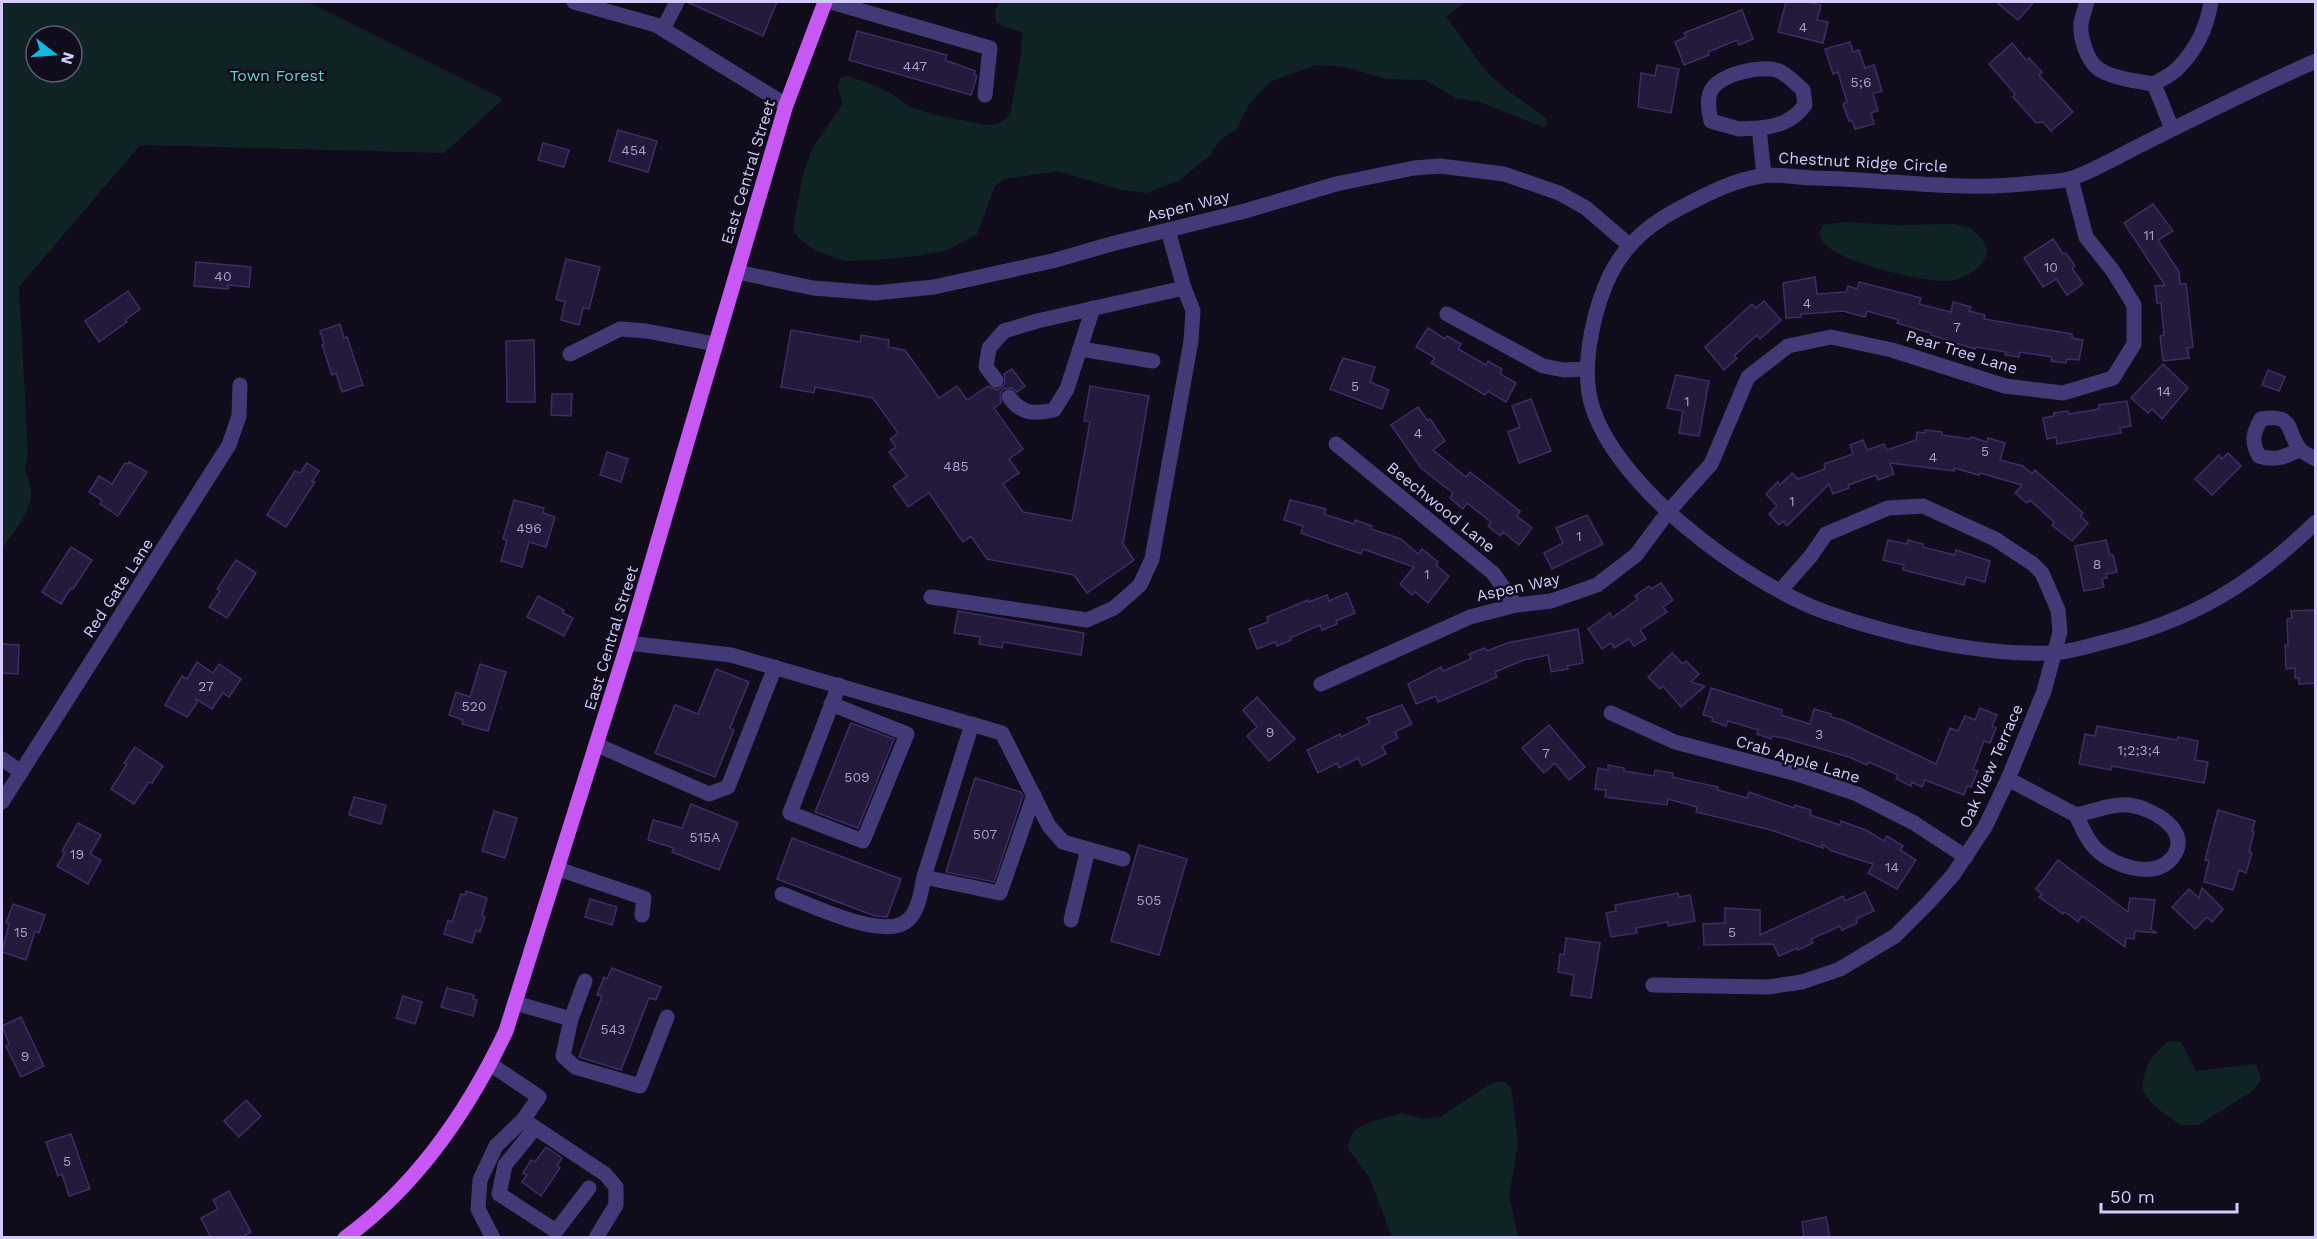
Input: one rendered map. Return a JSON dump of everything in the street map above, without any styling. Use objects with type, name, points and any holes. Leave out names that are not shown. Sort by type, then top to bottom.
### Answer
[{"type":"main road","name":"East Central Street","points":[[345,1238],[387,1203],[415,1174],[455,1124],[490,1064],[506,1031],[597,746],[786,105],[825,2]]},
{"type":"street","points":[[574,2],[656,25],[786,105]]},
{"type":"street","points":[[663,29],[677,2]]},
{"type":"street","points":[[831,2],[990,48],[985,95]]},
{"type":"street","points":[[2087,2],[2081,23],[2082,38],[2089,57],[2098,69],[2119,78],[2154,84],[2177,69],[2199,41],[2208,22],[2211,2]]},
{"type":"street","name":"Chestnut Ridge Circle","points":[[2316,61],[2071,179],[2021,185],[1973,187],[1764,175],[1723,186],[1659,218],[1629,244],[1610,274],[1595,315],[1587,369],[1589,396],[1613,450],[1634,478],[1668,512],[1731,562],[1780,591],[1824,612],[1908,637],[2006,651],[2056,653],[2152,629],[2196,612],[2248,579],[2278,557],[2316,522]]},
{"type":"street","points":[[1765,69],[1780,71],[1803,90],[1805,105],[1799,112],[1776,127],[1759,129],[1739,129],[1711,121],[1710,92],[1716,84],[1728,76],[1765,69]]},
{"type":"street","points":[[2154,84],[2172,129]]},
{"type":"street","points":[[1759,129],[1764,175]]},
{"type":"street","name":"Aspen Way","points":[[737,272],[813,288],[886,292],[933,287],[1052,261],[1245,211],[1336,184],[1414,168],[1440,166],[1504,174],[1558,193],[1586,208],[1629,244]]},
{"type":"street","name":"Pear Tree Lane","points":[[1668,512],[1711,464],[1748,377],[1788,346],[1831,337],[1892,350],[2005,386],[2063,393],[2113,378],[2134,344],[2134,305],[2113,271],[2086,237],[2071,179]]},
{"type":"street","points":[[931,597],[1087,620],[1114,608],[1140,585],[1152,559],[1191,341],[1193,311],[1184,288],[1168,230]]},
{"type":"street","points":[[996,380],[986,367],[989,348],[1004,331],[1037,321],[1184,288]]},
{"type":"street","points":[[1009,398],[1014,404],[1035,414],[1054,410],[1067,389],[1093,308]]},
{"type":"street","points":[[1447,314],[1544,366],[1564,370],[1587,369]]},
{"type":"street","points":[[570,354],[620,329],[646,331],[715,345]]},
{"type":"street","points":[[1081,349],[1153,361]]},
{"type":"street","name":"Red Gate Lane","points":[[2,802],[229,445],[238,416],[240,385]]},
{"type":"street","name":"Beechwood Lane","points":[[1336,444],[1493,573],[1516,604]]},
{"type":"street","points":[[2299,450],[2316,459]]},
{"type":"street","name":"Oak View Terrace","points":[[1653,985],[1768,987],[1785,985],[1820,977],[1861,958],[1895,936],[1929,902],[1966,857],[1985,827],[2008,779],[2044,691],[2060,632],[2058,610],[2042,573],[2020,553],[1923,506],[1888,508],[1826,534],[1810,557],[1780,591]]},
{"type":"street","name":"Aspen Way","points":[[1321,684],[1470,617],[1516,604],[1551,601],[1598,585],[1636,555],[1668,512]]},
{"type":"street","points":[[628,643],[731,655],[1002,733],[1050,826],[1063,842],[1123,859]]},
{"type":"street","points":[[597,746],[709,794],[728,786],[775,667]]},
{"type":"street","points":[[831,704],[907,734],[863,841],[790,813],[831,704],[839,685]]},
{"type":"street","name":"Crab Apple Lane","points":[[1611,713],[1675,742],[1797,774],[1857,794],[1914,823],[1966,857]]},
{"type":"street","points":[[782,894],[879,928],[895,927],[909,920],[918,905],[924,877],[972,724]]},
{"type":"street","points":[[2,759],[21,772]]},
{"type":"street","points":[[2008,779],[2076,815],[2096,850],[2124,866],[2139,869],[2156,868],[2168,862],[2178,844],[2173,828],[2163,818],[2142,808],[2122,805],[2076,815]]},
{"type":"street","points":[[924,877],[1000,893],[1034,795]]},
{"type":"street","points":[[1071,920],[1088,849]]},
{"type":"street","points":[[558,869],[644,898],[642,915]]},
{"type":"street","points":[[585,981],[571,1020],[563,1056],[575,1067],[640,1086],[668,1017]]},
{"type":"street","points":[[515,1003],[571,1020]]},
{"type":"street","points":[[490,1064],[539,1096],[529,1124],[505,1165],[499,1194],[556,1232],[589,1188]]},
{"type":"street","points":[[493,1238],[478,1209],[480,1180],[496,1146],[529,1124]]},
{"type":"street","points":[[529,1124],[605,1174],[616,1187],[616,1205],[596,1238]]},
{"type":"green space","name":"Town Forest","points":[[2,2],[308,2],[503,99],[444,153],[140,145],[19,287],[28,453],[26,469],[31,497],[21,521],[2,548]]},
{"type":"green space","points":[[999,2],[1466,2],[1446,16],[1484,69],[1504,88],[1546,118],[1548,124],[1543,127],[1480,102],[1456,98],[1425,80],[1386,79],[1346,67],[1315,65],[1270,82],[1250,103],[1236,130],[1220,140],[1210,155],[1180,180],[1147,193],[1121,190],[1058,171],[1004,179],[995,186],[977,234],[948,250],[916,256],[844,261],[817,251],[798,238],[793,229],[803,175],[813,147],[843,103],[838,88],[840,78],[847,76],[869,83],[892,94],[910,107],[931,114],[986,125],[998,124],[1010,115],[1021,55],[1022,32],[1002,26],[996,21],[995,12]]},
{"type":"green space","points":[[1843,222],[1895,225],[1953,224],[1971,228],[1988,250],[1978,267],[1960,278],[1946,281],[1918,278],[1861,263],[1831,249],[1823,242],[1819,233],[1823,225]]},
{"type":"green space","points":[[2169,1041],[2181,1042],[2196,1071],[2256,1064],[2261,1079],[2253,1091],[2198,1125],[2180,1125],[2153,1105],[2142,1090],[2149,1062]]},
{"type":"green space","points":[[1494,1082],[1505,1082],[1511,1088],[1518,1143],[1509,1196],[1518,1237],[1392,1237],[1370,1179],[1347,1147],[1354,1130],[1370,1122],[1402,1113],[1423,1119],[1440,1117]]},
{"type":"building","points":[[687,2],[777,2],[763,36]]},
{"type":"building","points":[[1786,2],[1821,5],[1817,20],[1828,22],[1823,43],[1778,32]]},
{"type":"building","points":[[1996,2],[2034,2],[2018,20]]},
{"type":"building","points":[[1742,10],[1753,39],[1739,45],[1737,40],[1684,65],[1675,42],[1686,37],[1684,33]]},
{"type":"building","points":[[857,31],[947,55],[945,60],[975,71],[974,75],[977,76],[971,95],[849,60]]},
{"type":"building","points":[[1850,42],[1853,52],[1859,50],[1865,68],[1874,65],[1882,91],[1873,94],[1878,111],[1871,113],[1874,124],[1855,129],[1852,120],[1849,121],[1843,104],[1847,102],[1838,72],[1833,74],[1825,49]]},
{"type":"building","points":[[2012,43],[2026,60],[2029,58],[2042,72],[2039,75],[2073,112],[2051,131],[2043,122],[2036,123],[1989,64]]},
{"type":"building","points":[[1657,65],[1679,69],[1671,113],[1638,107],[1641,73],[1655,76]]},
{"type":"building","points":[[618,130],[657,141],[648,172],[609,161]]},
{"type":"building","points":[[543,143],[569,150],[564,167],[538,160]]},
{"type":"building","points":[[2153,204],[2173,231],[2158,240],[2179,272],[2180,284],[2186,284],[2193,347],[2187,348],[2189,358],[2163,361],[2160,336],[2164,335],[2161,303],[2157,303],[2155,286],[2165,285],[2124,223]]},
{"type":"building","points":[[2053,239],[2075,266],[2072,268],[2083,284],[2067,295],[2056,279],[2043,287],[2024,258]]},
{"type":"building","points":[[566,259],[600,267],[589,309],[583,308],[579,325],[561,320],[565,302],[556,299]]},
{"type":"building","points":[[196,262],[251,267],[249,287],[228,285],[228,289],[194,286]]},
{"type":"building","points":[[1815,277],[1817,294],[1846,292],[1848,286],[1857,289],[1859,282],[1921,298],[1919,304],[1951,312],[1953,302],[1971,307],[1969,311],[1985,315],[1984,319],[2072,334],[2072,338],[2083,340],[2079,360],[2067,359],[2066,363],[2051,361],[2052,357],[2020,352],[2019,357],[2005,355],[2006,352],[1976,347],[1975,349],[1897,323],[1899,320],[1867,311],[1865,317],[1843,311],[1801,314],[1801,317],[1786,318],[1783,283]]},
{"type":"building","points":[[128,291],[140,309],[125,320],[127,322],[99,342],[85,321]]},
{"type":"building","points":[[1764,301],[1781,320],[1760,339],[1757,335],[1734,356],[1737,358],[1724,370],[1705,347],[1752,304],[1756,308]]},
{"type":"building","points":[[340,324],[344,338],[347,337],[363,385],[342,392],[336,373],[332,375],[320,331]]},
{"type":"building","points":[[1428,328],[1445,339],[1447,336],[1461,344],[1458,349],[1486,365],[1488,361],[1502,369],[1500,374],[1516,383],[1506,402],[1488,391],[1485,395],[1431,363],[1435,358],[1416,347]]},
{"type":"building","points":[[791,330],[860,342],[861,335],[889,340],[888,347],[905,350],[939,398],[957,386],[967,400],[988,386],[998,390],[1005,383],[1004,374],[1012,369],[1025,386],[1017,392],[1012,388],[1003,389],[1000,394],[1001,403],[994,408],[1023,449],[1009,459],[1019,473],[1003,484],[1023,512],[1072,521],[1090,422],[1084,421],[1090,386],[1149,396],[1123,544],[1134,560],[1087,593],[1074,575],[987,559],[971,536],[963,542],[929,493],[908,507],[893,486],[907,476],[889,452],[896,447],[890,439],[898,433],[873,398],[815,387],[814,393],[781,387]]},
{"type":"building","points":[[534,340],[535,402],[507,402],[506,341]]},
{"type":"building","points":[[1343,358],[1375,367],[1370,382],[1389,390],[1382,409],[1330,389]]},
{"type":"building","points":[[2163,364],[2188,388],[2162,419],[2152,409],[2148,413],[2131,398]]},
{"type":"building","points":[[2268,370],[2285,377],[2279,391],[2262,385]]},
{"type":"building","points":[[1676,375],[1709,381],[1699,436],[1679,433],[1683,411],[1667,408]]},
{"type":"building","points":[[552,394],[572,394],[571,416],[551,415]]},
{"type":"building","points":[[1531,399],[1551,451],[1519,463],[1508,432],[1520,427],[1512,406]]},
{"type":"building","points":[[2127,401],[2131,426],[2120,428],[2121,433],[2057,444],[2056,437],[2047,439],[2043,418],[2054,416],[2054,413],[2068,411],[2069,414],[2099,409],[2099,405]]},
{"type":"building","points":[[1418,407],[1427,420],[1430,419],[1445,441],[1433,450],[1466,477],[1470,472],[1520,511],[1517,516],[1532,528],[1519,545],[1503,532],[1500,536],[1488,526],[1491,522],[1467,503],[1463,509],[1450,498],[1453,493],[1421,468],[1391,425]]},
{"type":"building","points":[[1925,430],[1942,432],[1942,435],[1970,439],[1971,437],[1987,442],[1988,438],[2005,443],[2000,460],[2023,466],[2032,474],[2035,470],[2083,513],[2080,516],[2088,523],[2072,541],[2052,525],[2054,522],[2030,500],[2027,503],[2015,493],[2022,485],[1954,468],[1954,471],[1890,463],[1894,474],[1878,480],[1876,475],[1848,485],[1849,488],[1833,494],[1829,484],[1787,526],[1783,521],[1779,525],[1769,514],[1777,506],[1766,494],[1792,473],[1798,479],[1825,469],[1824,464],[1853,454],[1850,445],[1863,440],[1867,450],[1884,444],[1887,450],[1916,440],[1917,432],[1925,433]]},
{"type":"building","points":[[607,452],[628,459],[621,482],[600,475]]},
{"type":"building","points":[[2228,453],[2241,466],[2212,495],[2195,479],[2219,455],[2222,459]]},
{"type":"building","points":[[129,462],[147,472],[118,516],[100,504],[102,500],[89,492],[99,476],[112,484],[125,463]]},
{"type":"building","points":[[307,463],[319,471],[312,481],[315,482],[286,527],[267,515],[295,471],[300,473]]},
{"type":"building","points":[[514,500],[544,508],[543,513],[555,517],[546,547],[529,542],[522,567],[501,561],[507,540],[503,539]]},
{"type":"building","points":[[1290,500],[1326,509],[1324,514],[1354,524],[1355,520],[1372,526],[1371,529],[1401,539],[1418,554],[1422,549],[1438,562],[1436,565],[1449,576],[1428,603],[1415,592],[1412,595],[1400,584],[1414,567],[1363,549],[1361,554],[1301,533],[1303,526],[1284,520]]},
{"type":"building","points":[[1587,515],[1603,544],[1552,569],[1544,553],[1563,543],[1556,528]]},
{"type":"building","points":[[1888,540],[1907,544],[1908,540],[1923,544],[1923,547],[1955,555],[1956,550],[1990,561],[1985,582],[1966,577],[1964,585],[1903,570],[1904,565],[1883,560]]},
{"type":"building","points":[[2106,540],[2117,572],[2106,574],[2107,578],[2102,579],[2104,587],[2084,591],[2075,546]]},
{"type":"building","points":[[71,547],[92,560],[61,604],[42,592]]},
{"type":"building","points":[[236,560],[256,573],[227,618],[209,607],[220,591],[217,589]]},
{"type":"building","points":[[1661,583],[1673,600],[1663,607],[1667,612],[1640,630],[1646,639],[1634,646],[1629,639],[1614,648],[1611,643],[1602,649],[1588,629],[1610,613],[1612,618],[1638,599],[1635,596],[1649,586],[1651,589]]},
{"type":"building","points":[[1347,593],[1355,613],[1322,630],[1320,625],[1277,646],[1275,642],[1257,649],[1249,629],[1268,622],[1267,617],[1308,600],[1309,602],[1327,595],[1329,601]]},
{"type":"building","points":[[538,596],[564,610],[563,613],[573,618],[564,636],[527,617]]},
{"type":"building","points":[[2316,610],[2316,683],[2299,684],[2299,678],[2295,678],[2295,668],[2286,669],[2287,619],[2292,618],[2291,611]]},
{"type":"building","points":[[958,611],[1084,633],[1081,655],[1003,642],[1002,648],[979,644],[980,637],[954,633]]},
{"type":"building","points":[[1578,629],[1583,663],[1567,666],[1568,669],[1551,672],[1548,655],[1524,660],[1495,672],[1497,677],[1438,702],[1436,696],[1416,704],[1408,684],[1441,667],[1443,671],[1471,659],[1469,654],[1485,648],[1487,651],[1507,643]]},
{"type":"building","points":[[2,644],[19,645],[18,674],[2,673]]},
{"type":"building","points":[[1672,653],[1683,664],[1686,661],[1699,674],[1691,682],[1705,686],[1681,707],[1663,686],[1660,689],[1648,677]]},
{"type":"building","points":[[197,662],[213,673],[219,664],[241,679],[229,697],[223,693],[212,709],[196,699],[197,703],[187,717],[165,705],[182,676],[187,679]]},
{"type":"building","points":[[480,664],[506,672],[488,731],[462,724],[463,720],[449,715],[456,692],[470,697]]},
{"type":"building","points":[[716,669],[749,682],[730,728],[734,730],[715,777],[655,753],[675,705],[698,714]]},
{"type":"building","points":[[1711,688],[1782,710],[1781,715],[1810,724],[1814,709],[1831,714],[1831,717],[1843,720],[1936,764],[1950,728],[1958,731],[1965,716],[1975,720],[1980,708],[1997,715],[1992,726],[1996,728],[1990,743],[1984,741],[1973,770],[1978,771],[1971,787],[1967,786],[1964,795],[1925,780],[1922,787],[1912,782],[1911,786],[1896,779],[1898,775],[1869,762],[1867,765],[1849,757],[1784,738],[1772,736],[1771,739],[1757,734],[1758,730],[1728,721],[1726,726],[1712,721],[1713,718],[1703,715]]},
{"type":"building","points":[[1257,697],[1295,739],[1269,761],[1247,736],[1257,727],[1243,710]]},
{"type":"building","points":[[1402,705],[1412,724],[1395,732],[1398,738],[1382,746],[1386,754],[1362,766],[1358,758],[1339,768],[1337,763],[1318,773],[1307,750],[1370,723],[1367,718]]},
{"type":"building","points":[[851,723],[894,739],[858,828],[815,812]]},
{"type":"building","points":[[1549,725],[1585,767],[1569,780],[1555,763],[1544,773],[1522,748]]},
{"type":"building","points":[[2097,726],[2177,740],[2178,737],[2198,741],[2195,760],[2208,762],[2204,783],[2112,766],[2111,770],[2079,764],[2085,734],[2095,736]]},
{"type":"building","points":[[135,747],[163,766],[134,804],[111,789]]},
{"type":"building","points":[[1608,765],[1624,768],[1624,771],[1654,776],[1655,770],[1673,773],[1672,777],[1718,787],[1718,790],[1747,798],[1749,792],[1794,808],[1795,805],[1811,810],[1810,815],[1840,825],[1841,821],[1866,830],[1884,841],[1887,836],[1903,846],[1900,850],[1916,860],[1897,889],[1868,873],[1873,864],[1832,851],[1822,844],[1823,848],[1771,830],[1696,812],[1697,807],[1668,799],[1667,805],[1605,797],[1606,790],[1595,789],[1598,768],[1608,770]]},
{"type":"building","points":[[975,778],[1021,792],[1023,796],[994,882],[946,872]]},
{"type":"building","points":[[354,797],[386,805],[381,824],[349,815]]},
{"type":"building","points":[[691,804],[738,823],[719,870],[672,852],[674,848],[648,840],[653,820],[682,828]]},
{"type":"building","points":[[2218,810],[2255,821],[2249,852],[2252,853],[2246,873],[2239,870],[2233,890],[2204,882],[2209,861],[2205,860]]},
{"type":"building","points":[[494,811],[517,818],[505,858],[482,851]]},
{"type":"building","points":[[78,823],[101,835],[90,854],[101,860],[88,884],[57,866],[65,853],[62,851]]},
{"type":"building","points":[[792,838],[901,879],[887,917],[875,916],[777,879]]},
{"type":"building","points":[[1139,845],[1187,859],[1159,955],[1111,941]]},
{"type":"building","points":[[2058,860],[2128,912],[2130,898],[2155,900],[2151,929],[2157,933],[2135,931],[2134,939],[2126,938],[2125,947],[2082,916],[2078,922],[2039,897],[2042,894],[2036,889]]},
{"type":"building","points":[[2202,888],[2223,909],[2212,922],[2207,917],[2195,929],[2172,907],[2189,889],[2199,898]]},
{"type":"building","points":[[466,891],[487,898],[482,916],[485,917],[480,932],[476,930],[472,943],[444,934],[448,920],[452,922],[461,894],[465,895]]},
{"type":"building","points":[[1865,892],[1874,911],[1856,919],[1857,923],[1842,930],[1840,926],[1811,939],[1813,943],[1798,950],[1797,948],[1779,956],[1773,944],[1704,945],[1703,924],[1725,923],[1725,908],[1760,910],[1760,935],[1843,896],[1845,901]]},
{"type":"building","points":[[1678,893],[1679,897],[1690,895],[1695,921],[1668,926],[1668,922],[1636,928],[1637,933],[1611,937],[1606,913],[1616,911],[1615,905]]},
{"type":"building","points":[[590,899],[617,907],[612,925],[585,917]]},
{"type":"building","points":[[13,904],[45,915],[39,933],[35,931],[26,960],[2,952],[9,924],[6,923]]},
{"type":"building","points":[[1566,938],[1600,943],[1591,998],[1571,995],[1574,975],[1558,972],[1560,954],[1564,955]]},
{"type":"building","points":[[612,968],[661,987],[656,1000],[649,998],[621,1070],[579,1057],[602,996],[597,995],[604,977],[607,979]]},
{"type":"building","points":[[447,988],[474,995],[473,999],[477,1000],[473,1016],[441,1007]]},
{"type":"building","points":[[403,996],[422,1002],[415,1024],[396,1018]]},
{"type":"building","points":[[21,1017],[44,1066],[21,1077],[6,1046],[9,1044],[2,1026]]},
{"type":"building","points":[[246,1100],[261,1116],[239,1137],[224,1121]]},
{"type":"building","points":[[71,1134],[90,1189],[69,1196],[62,1174],[58,1176],[46,1142]]},
{"type":"building","points":[[546,1147],[562,1158],[557,1166],[560,1168],[541,1196],[522,1182],[527,1175],[523,1173],[531,1160],[535,1162]]},
{"type":"building","points":[[229,1191],[251,1232],[241,1238],[211,1238],[201,1218],[218,1209],[213,1200]]},
{"type":"building","points":[[1826,1217],[1830,1238],[1804,1238],[1802,1222]]}]
